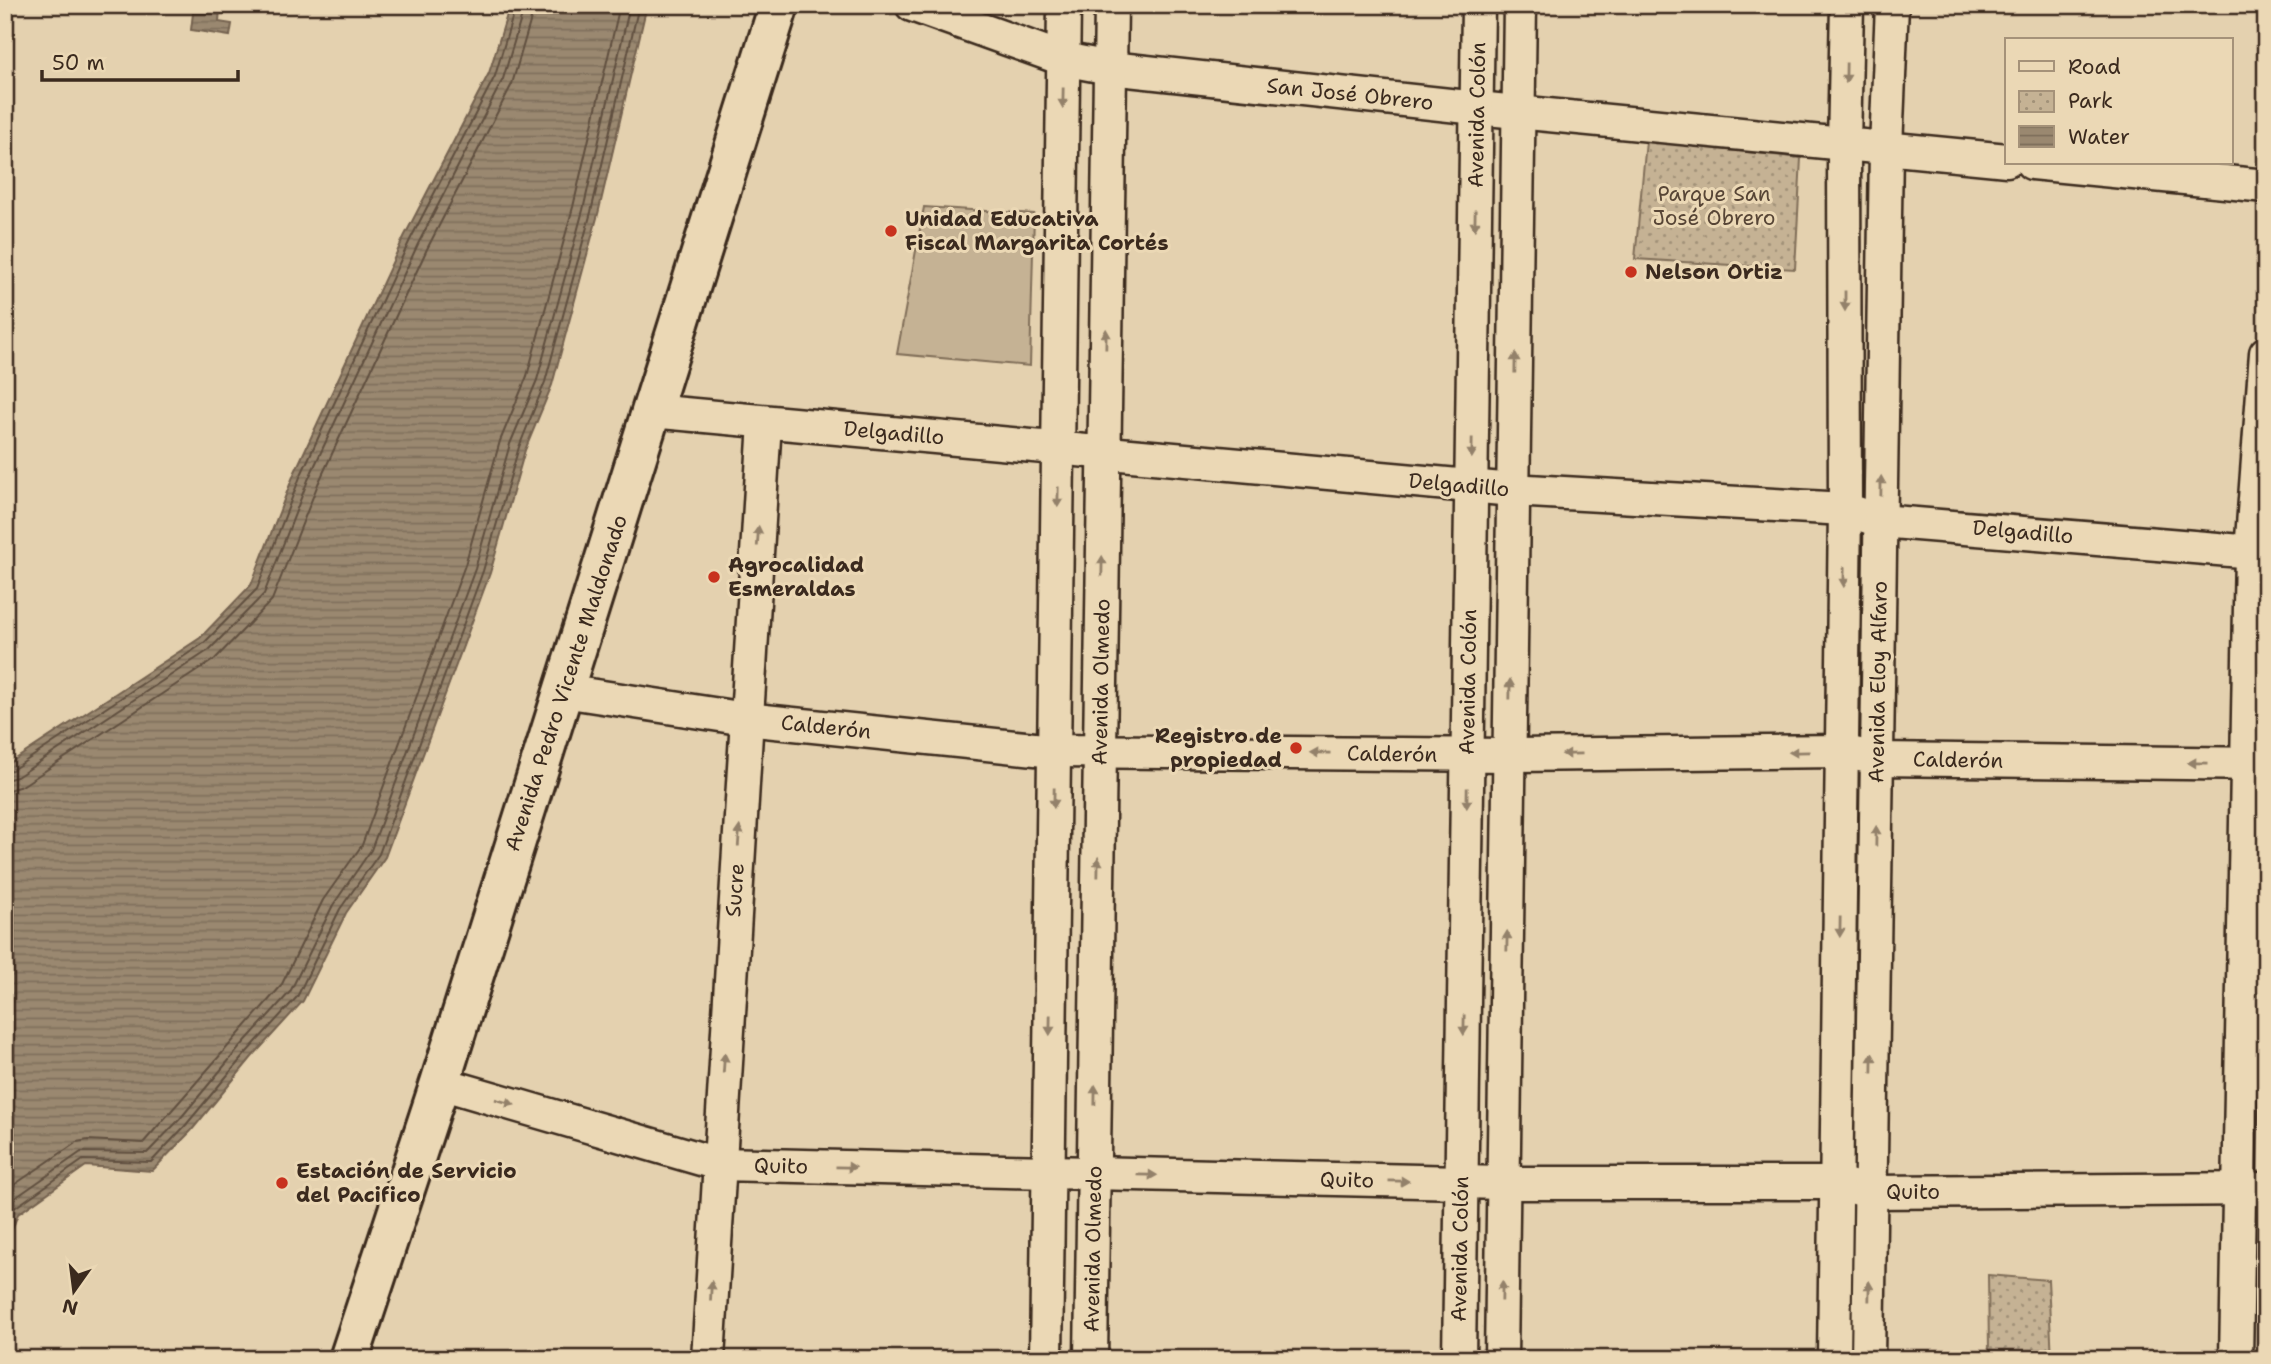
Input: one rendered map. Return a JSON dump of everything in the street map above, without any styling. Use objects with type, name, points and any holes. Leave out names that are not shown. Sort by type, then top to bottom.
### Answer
[{"type":"main road","name":"Avenida Pedro Vicente Maldonado","points":[[349,1359],[440,1083],[779,5]]},
{"type":"street","name":"San José Obrero","points":[[912,5],[1063,59],[1110,68],[1477,108],[2005,160]]},
{"type":"street","points":[[1046,1359],[1064,5]]},
{"type":"street","name":"Avenida Olmedo","points":[[1091,1359],[1111,5]]},
{"type":"street","name":"Avenida Colón","points":[[1459,1359],[1478,5]]},
{"type":"street","name":"Avenida Colón","points":[[1501,1359],[1520,5]]},
{"type":"street","name":"Avenida Eloy Alfaro","points":[[1834,1359],[1845,509],[1844,145],[1847,5]]},
{"type":"street","name":"Avenida Eloy Alfaro","points":[[1868,1359],[1886,148],[1892,5]]},
{"type":"street","points":[[2042,164],[2266,186]]},
{"type":"street","points":[[2236,1359],[2253,1189],[2259,552],[2266,353]]},
{"type":"street","name":"Delgadillo","points":[[651,411],[1513,490],[1845,509],[1880,521],[2259,552]]},
{"type":"street","name":"Sucre","points":[[708,1359],[765,422]]},
{"type":"street","name":"Calderón","points":[[564,691],[746,719],[1054,751],[1467,755],[1842,751],[1877,759],[2256,764]]},
{"type":"street","name":"Quito","points":[[440,1083],[718,1164],[1503,1183],[1836,1183],[1870,1192],[2253,1189]]},
{"type":"green space","name":"Parque San José Obrero","points":[[1646,141],[1801,158],[1795,269],[1635,259]]},
{"type":"green space","points":[[924,207],[1034,214],[1030,366],[897,354]]},
{"type":"green space","points":[[1988,1275],[2048,1280],[2052,1359],[2029,1359],[2028,1355],[1989,1350]]},
{"type":"water","points":[[194,5],[227,5],[227,9],[220,8],[219,22],[232,24],[230,36],[191,30]]},
{"type":"water","points":[[510,5],[647,5],[598,214],[552,385],[525,450],[490,573],[385,857],[346,913],[303,1001],[191,1131],[152,1171],[86,1166],[18,1214],[5,1248],[5,766],[200,638],[251,585],[294,474],[404,237],[489,73]]},
{"type":"place","name":"Unidad Educativa Fiscal Margarita Cortés","points":[[891,231]]},
{"type":"place","name":"Nelson Ortiz","points":[[1631,272]]},
{"type":"place","name":"Agrocalidad Esmeraldas","points":[[714,577]]},
{"type":"place","name":"Registro de propiedad","points":[[1296,748]]},
{"type":"place","name":"Estación de Servicio del Pacifico","points":[[282,1183]]}]
